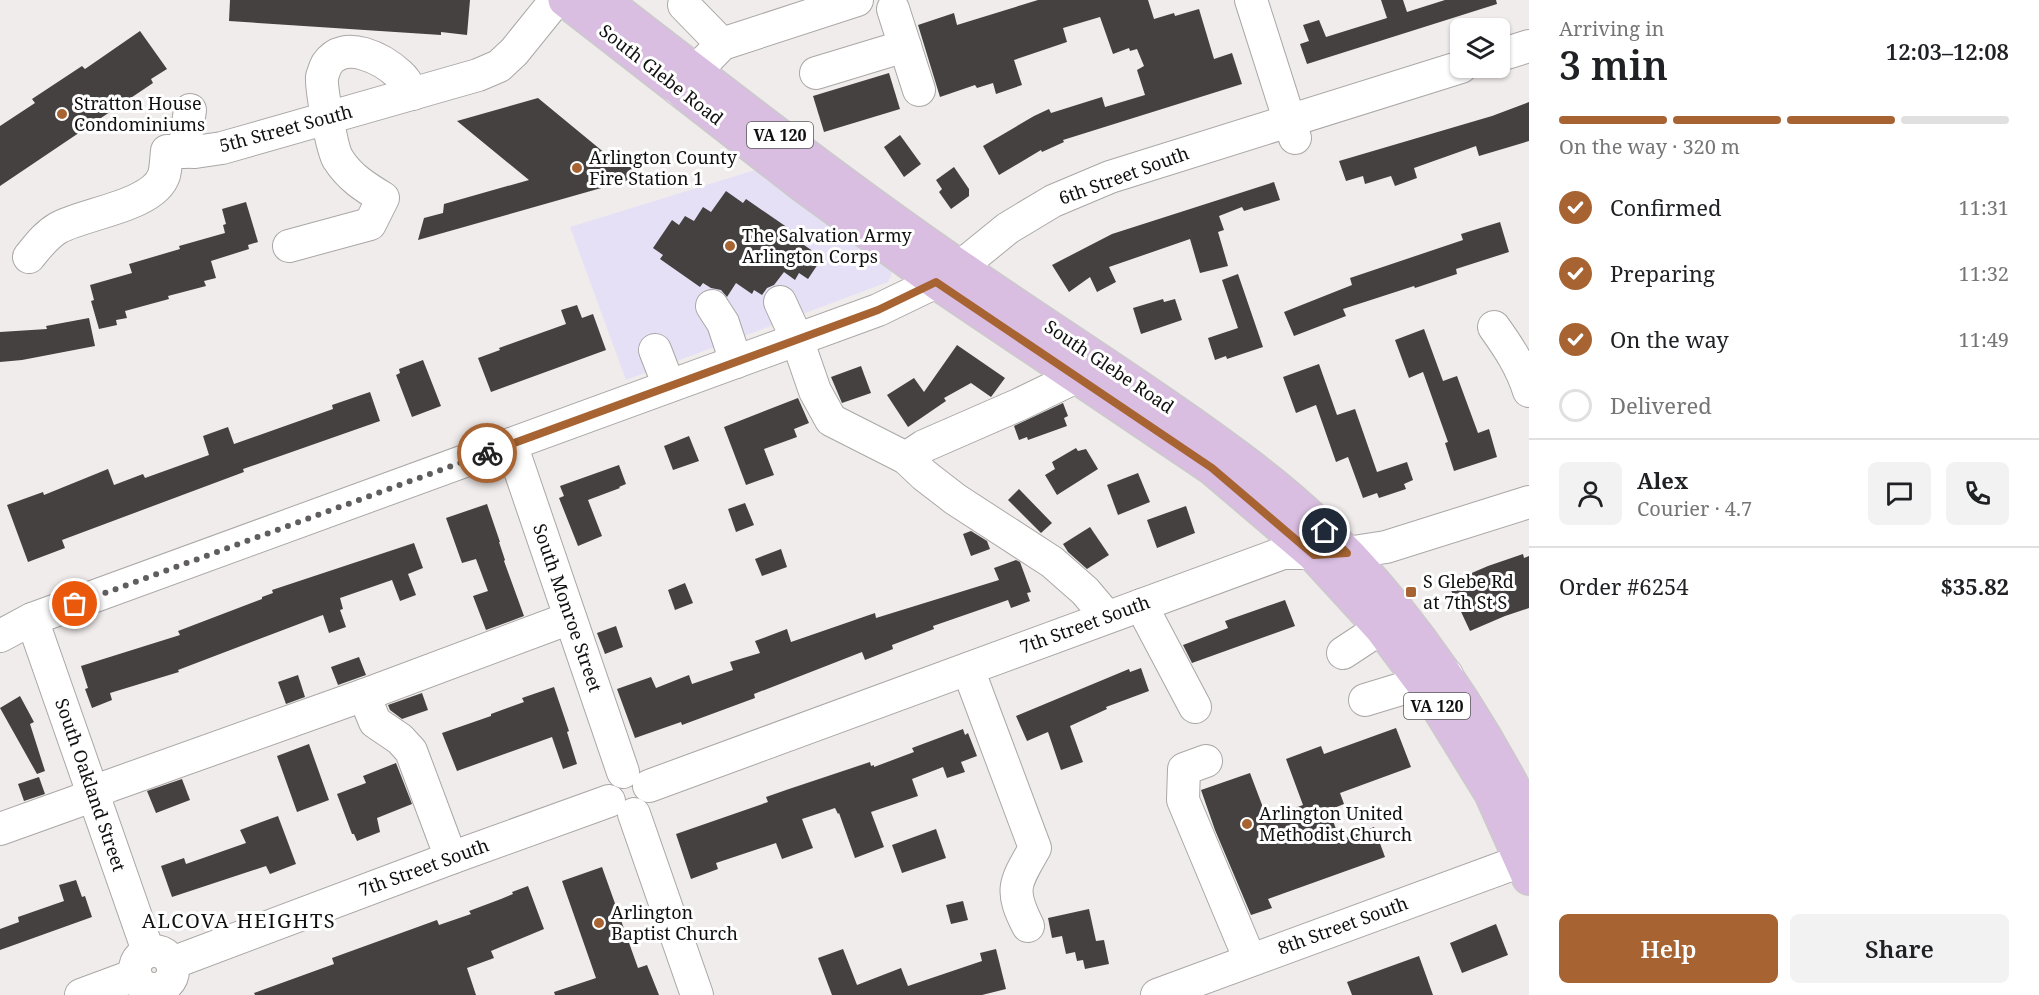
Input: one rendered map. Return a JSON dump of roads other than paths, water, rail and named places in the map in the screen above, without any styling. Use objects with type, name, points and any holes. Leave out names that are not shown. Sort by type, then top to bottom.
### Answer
[{"type":"main road","name":"South Glebe Road","points":[[565,0],[687,80]]},
{"type":"main road","name":"South Glebe Road","points":[[603,0],[804,186],[1148,393],[1231,452],[1325,531],[1399,613],[1527,865]]},
{"type":"main road","name":"South Glebe Road","points":[[948,274],[1076,377],[1212,468],[1314,555],[1381,628],[1434,679],[1499,758],[1529,818]]},
{"type":"street","name":"5th Street South","points":[[29,257],[44,239],[57,229],[141,198],[153,190],[164,176],[166,151],[184,152],[222,148],[478,75],[499,66],[514,52],[556,0]]},
{"type":"street","points":[[687,80],[722,44],[855,0]]},
{"type":"street","points":[[1251,0],[1292,129]]},
{"type":"street","points":[[684,5],[722,44]]},
{"type":"street","points":[[893,9],[919,90]]},
{"type":"street","points":[[816,73],[905,46]]},
{"type":"street","points":[[1510,52],[1529,46]]},
{"type":"street","points":[[289,246],[369,224],[382,198],[359,184],[337,158],[322,77],[327,65],[336,56],[349,52],[367,54],[382,60],[402,76],[413,94]]},
{"type":"street","name":"6th Street South","points":[[0,636],[32,619],[878,310],[948,274],[1008,228],[1053,201],[1110,177],[1292,129],[1450,71]]},
{"type":"street","points":[[184,152],[190,110]]},
{"type":"street","points":[[780,302],[797,339],[815,391],[831,420],[906,458],[955,499],[1052,562],[1085,591],[1107,617]]},
{"type":"street","points":[[712,306],[723,322],[736,362]]},
{"type":"street","points":[[1494,327],[1514,354],[1523,371],[1529,391]]},
{"type":"street","points":[[655,350],[669,386]]},
{"type":"street","points":[[906,458],[924,446],[1076,377]]},
{"type":"street","name":"South Monroe Street","points":[[511,444],[570,618],[636,779]]},
{"type":"street","name":"7th Street South","points":[[636,779],[968,669],[1283,553],[1314,555],[1386,547],[1529,501]]},
{"type":"street","points":[[1141,605],[1195,707]]},
{"type":"street","points":[[0,829],[109,786],[570,618]]},
{"type":"street","name":"South Oakland Street","points":[[32,619],[155,975]]},
{"type":"street","points":[[1343,653],[1381,628]]},
{"type":"street","points":[[968,669],[1035,848],[1021,872],[1016,889],[1017,905],[1028,926]]},
{"type":"street","points":[[1365,700],[1434,679]]},
{"type":"street","points":[[364,694],[375,722],[400,739],[411,751],[451,858]]},
{"type":"street","points":[[1195,765],[1183,800],[1250,960]]},
{"type":"street","points":[[636,779],[612,781],[609,787],[622,808],[697,995]]},
{"type":"street","name":"7th Street South","points":[[81,995],[155,975],[451,858],[622,808]]},
{"type":"street","name":"8th Street South","points":[[1157,995],[1250,960],[1527,865]]},
{"type":"place","name":"Stratton House Condominiums","points":[[62,114]]},
{"type":"place","name":"Arlington County Fire Station 1","points":[[577,168]]},
{"type":"place","name":"The Salvation Army Arlington Corps","points":[[730,246]]},
{"type":"place","name":"S Glebe Rd at 7th St S","points":[[1411,592]]},
{"type":"place","name":"Arlington United Methodist Church","points":[[1247,824]]},
{"type":"place","name":"Arlington Baptist Church","points":[[599,923]]},
{"type":"district","name":"ALCOVA HEIGHTS","points":[[239,921]]}]
